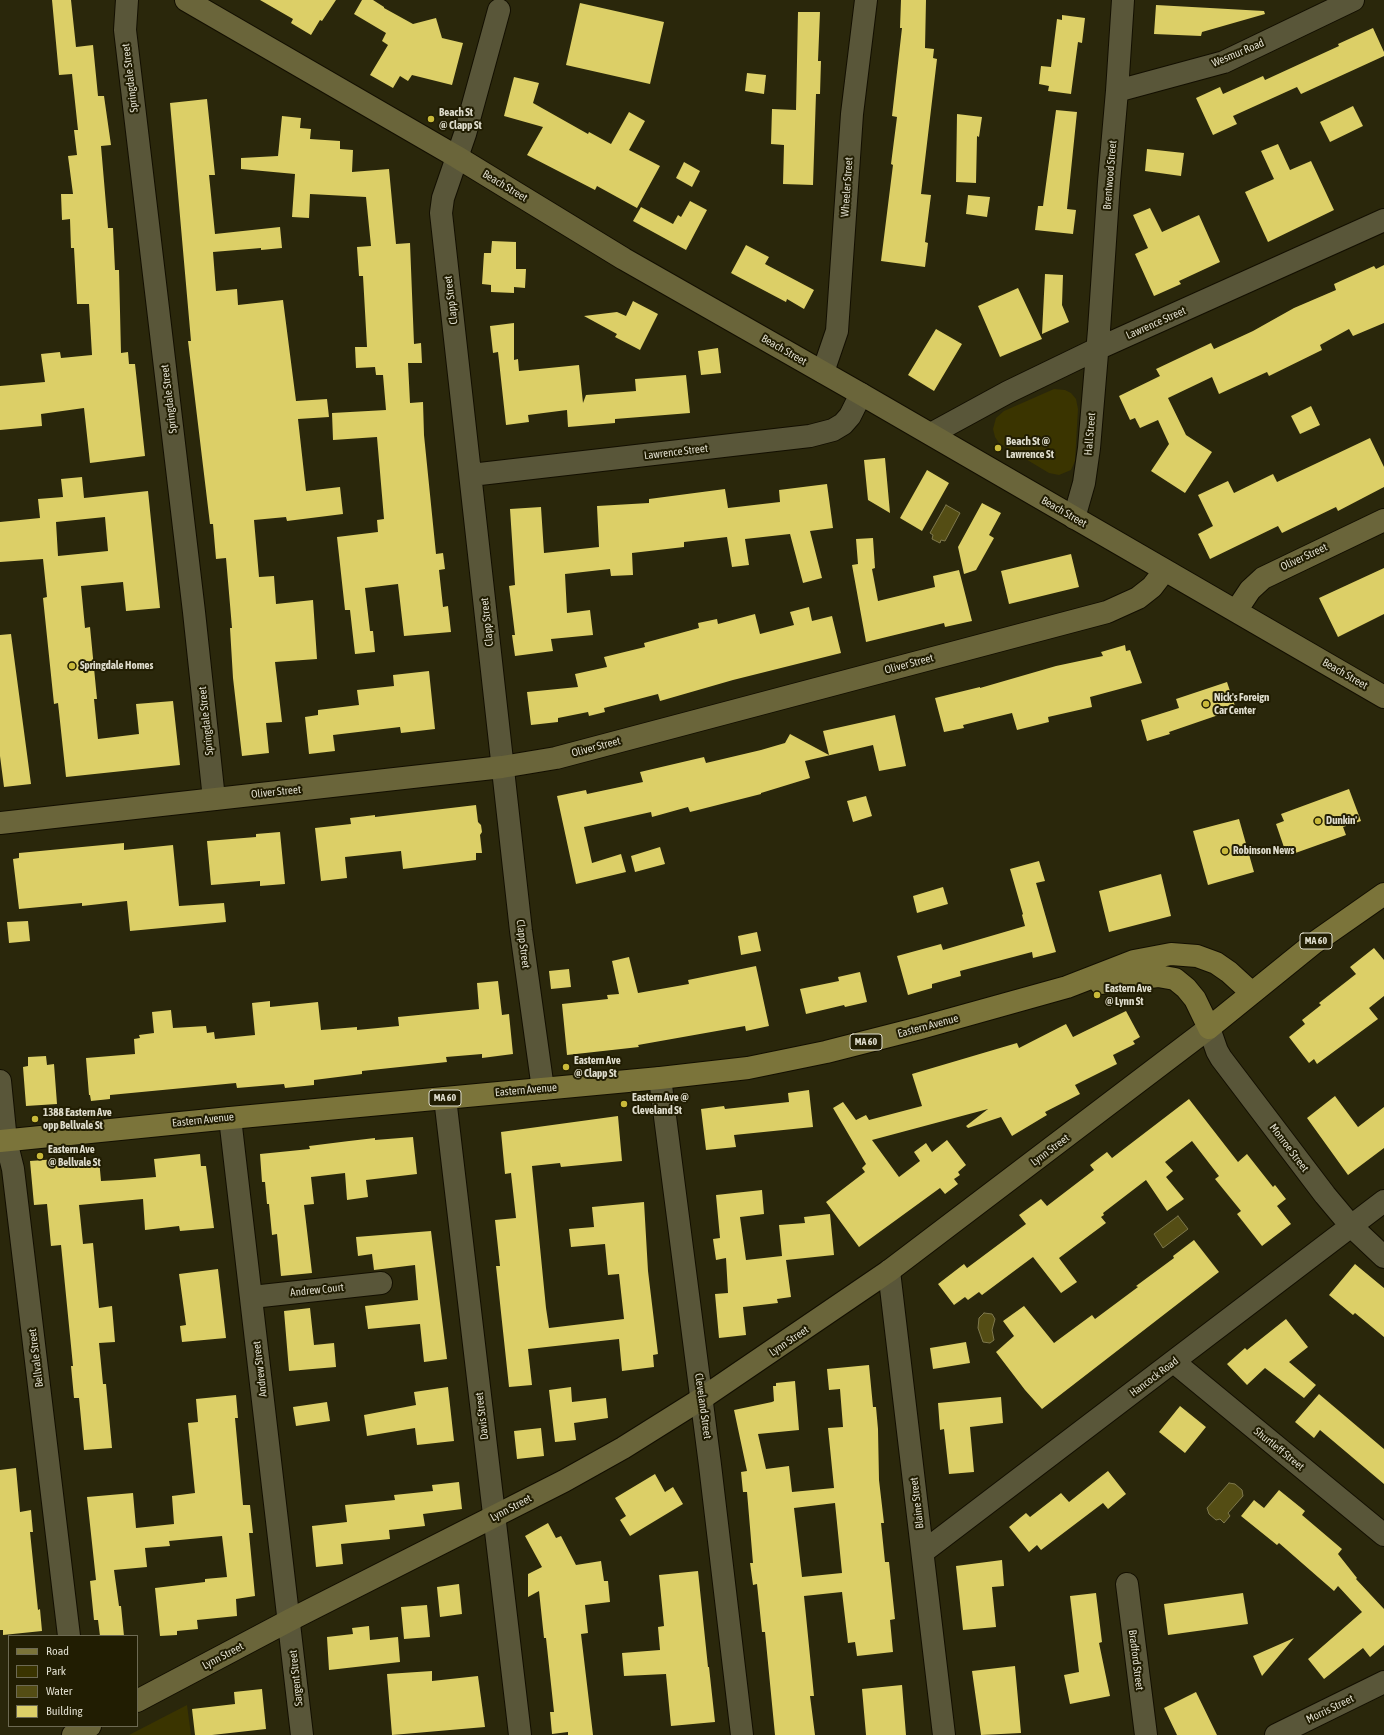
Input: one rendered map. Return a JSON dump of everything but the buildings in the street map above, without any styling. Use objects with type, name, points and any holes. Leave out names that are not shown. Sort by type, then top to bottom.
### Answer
[{"type":"main road","name":"Beach Street","points":[[186,0],[457,157],[624,259],[931,434],[1384,696]]},
{"type":"main road","name":"Oliver Street","points":[[1236,611],[1250,590],[1263,578],[1384,520]]},
{"type":"main road","name":"Oliver Street","points":[[0,823],[502,767],[556,758],[1107,612],[1138,598],[1152,587],[1165,570]]},
{"type":"main road","name":"Lynn Street","points":[[138,1700],[290,1620],[494,1517],[623,1448],[701,1400],[889,1271],[1209,1028],[1314,943],[1384,894]]},
{"type":"main road","name":"Eastern Avenue","points":[[3,1141],[230,1118],[660,1078],[760,1066],[826,1052],[920,1028],[1067,987],[1134,961],[1177,955],[1204,958],[1216,963],[1229,972],[1252,993]]},
{"type":"main road","name":"Eastern Avenue","points":[[1067,987],[1158,976],[1172,978],[1179,981],[1193,995],[1209,1028]]},
{"type":"main road","points":[[73,1735],[88,1727]]},
{"type":"street","name":"Springdale Street","points":[[127,0],[125,30],[196,627],[214,799]]},
{"type":"street","name":"Wheeler Street","points":[[823,372],[837,331],[852,114],[866,0]]},
{"type":"street","name":"Brentwood Street","points":[[1097,349],[1108,182],[1117,91],[1123,0]]},
{"type":"street","name":"Wesmur Road","points":[[1117,91],[1224,62],[1353,0]]},
{"type":"street","name":"Clapp Street","points":[[499,10],[457,157],[443,198],[441,212],[502,767],[521,931],[542,1089]]},
{"type":"street","name":"Lawrence Street","points":[[931,434],[1008,392],[1097,349],[1384,220]]},
{"type":"street","name":"Hall Street","points":[[1074,518],[1086,472],[1097,349]]},
{"type":"street","name":"Lawrence Street","points":[[471,475],[810,436],[827,432],[843,424],[850,416],[861,394]]},
{"type":"street","name":"Monroe Street","points":[[1209,1028],[1221,1058],[1325,1195],[1351,1226],[1384,1257]]},
{"type":"street","name":"Cleveland Street","points":[[660,1078],[742,1735]]},
{"type":"street","name":"Bellvale Street","points":[[0,1081],[3,1141],[13,1169],[69,1635]]},
{"type":"street","name":"Davis Street","points":[[445,1098],[520,1735]]},
{"type":"street","name":"Andrew Street","points":[[230,1118],[290,1620]]},
{"type":"street","name":"Hancock Road","points":[[923,1552],[1384,1201]]},
{"type":"street","name":"Blaine Street","points":[[889,1271],[944,1735]]},
{"type":"street","name":"Andrew Court","points":[[252,1297],[381,1283]]},
{"type":"street","name":"Shurtleff Street","points":[[1174,1362],[1384,1535]]},
{"type":"street","name":"Bradford Street","points":[[1127,1584],[1146,1735]]},
{"type":"street","name":"Sargent Street","points":[[290,1620],[302,1735]]},
{"type":"street","name":"Morris Street","points":[[1276,1735],[1384,1682]]},
{"type":"green space","points":[[1054,389],[1065,390],[1071,393],[1076,399],[1078,409],[1075,461],[1071,470],[1059,475],[1049,473],[999,443],[995,437],[993,429],[996,418],[1004,411]]},
{"type":"green space","points":[[187,1705],[191,1735],[129,1735]]},
{"type":"water","points":[[946,505],[960,513],[945,541],[941,540],[940,543],[932,539],[933,535],[930,533]]},
{"type":"water","points":[[1178,1216],[1188,1229],[1163,1248],[1154,1234]]},
{"type":"water","points":[[984,1313],[992,1314],[995,1319],[992,1330],[994,1340],[990,1343],[983,1342],[978,1328],[979,1318]]},
{"type":"water","points":[[1229,1483],[1235,1484],[1242,1490],[1243,1496],[1228,1513],[1230,1516],[1224,1523],[1220,1519],[1216,1520],[1209,1514],[1207,1508]]},
{"type":"place","name":"Beach St @ Clapp St","points":[[431,119]]},
{"type":"place","name":"Beach St @ Lawrence St","points":[[998,448]]},
{"type":"place","name":"Springdale Homes","points":[[72,666]]},
{"type":"place","name":"Nick's Foreign Car Center","points":[[1206,704]]},
{"type":"place","name":"Dunkin'","points":[[1318,821]]},
{"type":"place","name":"Robinson News","points":[[1225,851]]},
{"type":"place","name":"Eastern Ave @ Lynn St","points":[[1097,995]]},
{"type":"place","name":"Eastern Ave @ Clapp St","points":[[566,1067]]},
{"type":"place","name":"Eastern Ave @ Cleveland St","points":[[624,1104]]},
{"type":"place","name":"1388 Eastern Ave opp Bellvale St","points":[[35,1119]]},
{"type":"place","name":"Eastern Ave @ Bellvale St","points":[[40,1156]]}]
